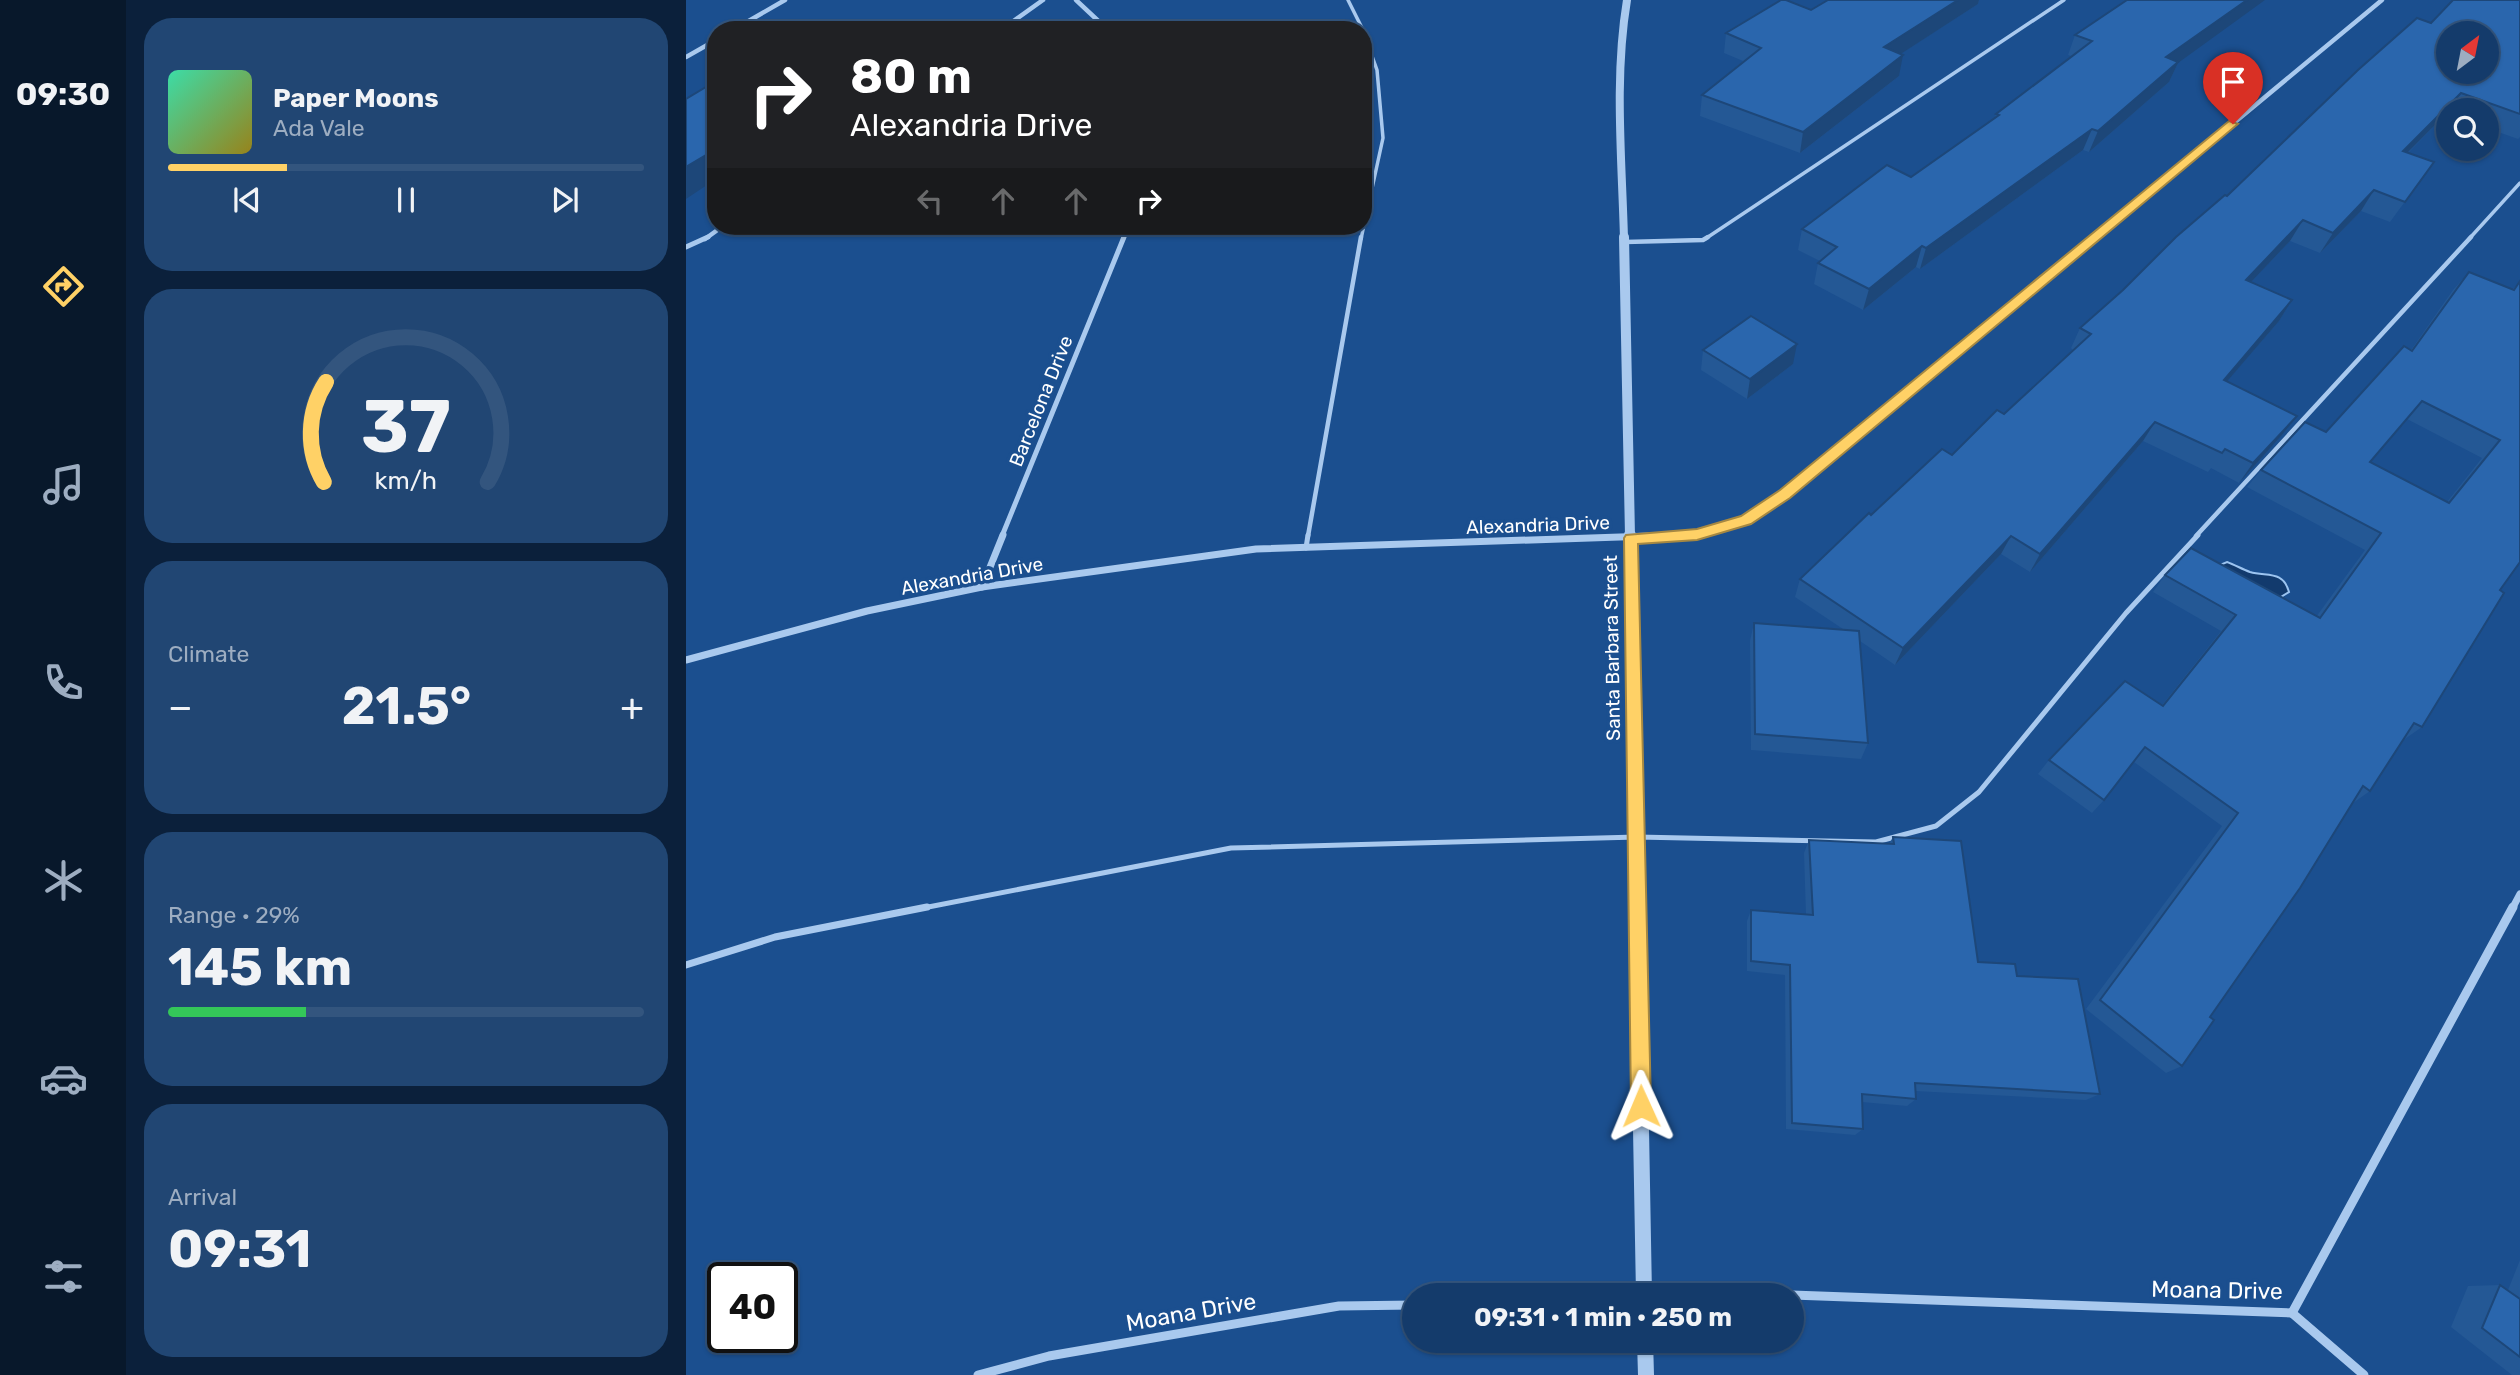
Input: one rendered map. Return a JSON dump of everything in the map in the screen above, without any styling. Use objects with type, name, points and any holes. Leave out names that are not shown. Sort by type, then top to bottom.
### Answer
[{"type":"street","points":[[749,21],[785,0]]},
{"type":"street","points":[[1014,21],[1043,0]]},
{"type":"street","points":[[1076,0],[1098,21]]},
{"type":"street","name":"Santa Barbara Street","points":[[1627,0],[1622,29],[1620,82],[1644,1283]]},
{"type":"street","name":"Alexandria Drive","points":[[686,660],[867,611],[982,587],[1256,550],[1697,534],[1745,520],[1785,494],[2382,0]]},
{"type":"street","points":[[686,57],[707,45]]},
{"type":"street","points":[[686,247],[710,235]]},
{"type":"street","name":"Barcelona Drive","points":[[982,587],[1124,235]]},
{"type":"street","name":"Moana Drive","points":[[1804,1295],[2292,1313],[2520,894]]},
{"type":"street","name":"Moana Drive","points":[[978,1375],[1049,1356],[1339,1306],[1402,1305]]},
{"type":"street","points":[[2292,1313],[2364,1375]]},
{"type":"street","points":[[1645,1353],[1646,1375]]},
{"type":"lane","points":[[1348,0],[1358,21]]},
{"type":"lane","points":[[1625,242],[1703,240],[2064,0]]},
{"type":"lane","points":[[1372,56],[1377,70],[1383,138],[1372,186]]},
{"type":"lane","points":[[686,965],[775,937],[1231,848],[1637,837],[1876,842],[1936,826],[1979,792],[2126,613],[2520,183]]},
{"type":"lane","points":[[1306,548],[1362,235]]},
{"type":"water","points":[[2227,562],[2250,572],[2279,577],[2289,592],[2279,598],[2215,567]]},
{"type":"building","points":[[1781,0],[1811,10],[1828,0],[1958,0],[1884,47],[1903,55],[1803,132],[1702,95],[1761,48],[1726,33]]},
{"type":"building","points":[[2127,0],[2247,0],[2166,57],[2178,62],[2098,131],[2092,129],[1926,248],[1922,246],[1869,289],[1818,263],[1837,247],[1802,229],[1887,165],[1911,177],[1999,115],[1996,114],[2092,41],[2075,35]]},
{"type":"building","points":[[2453,0],[2520,0],[2520,114],[2499,107],[2499,98],[2475,98],[2461,93],[2456,98],[2436,98],[2436,118],[2403,151],[2434,162],[2405,202],[2374,190],[2333,233],[2303,220],[2246,280],[2292,300],[2224,380],[2297,416],[2253,463],[2225,449],[2222,453],[2155,422],[2040,554],[2011,536],[1903,648],[1800,579],[1942,449],[1952,455],[1997,410],[2004,414],[2091,334],[2080,328],[2176,237],[2227,196],[2358,70],[2417,18],[2431,23]]},
{"type":"building","points":[[707,86],[707,154],[686,167],[686,99]]},
{"type":"building","points":[[2469,272],[2514,290],[2520,281],[2520,562],[2500,590],[2504,593],[2422,727],[2414,723],[2370,791],[2363,786],[2300,888],[2210,1017],[2214,1020],[2182,1066],[2100,1000],[2238,813],[2145,747],[2104,800],[2049,760],[2125,681],[2163,706],[2236,615],[2165,575],[2191,548],[2320,618],[2381,533],[2261,470],[2305,422],[2326,432],[2404,346],[2412,351]],"holes":[[[2422,401],[2500,440],[2449,503],[2370,462]]]},
{"type":"building","points":[[1751,316],[1797,344],[1750,379],[1703,350]]},
{"type":"building","points":[[1754,623],[1859,631],[1868,743],[1755,734]]},
{"type":"building","points":[[1893,837],[1961,841],[1978,962],[2015,964],[2017,976],[2078,979],[2100,1094],[1915,1083],[1916,1099],[1862,1094],[1863,1129],[1792,1123],[1790,965],[1751,961],[1751,910],[1813,915],[1809,840],[1894,844]]},
{"type":"building","points":[[2500,1285],[2520,1299],[2520,1357],[2482,1328]]},
{"type":"route","points":[[1641,1106],[1631,538],[1697,534],[1745,520],[1785,494],[2233,124]]}]
